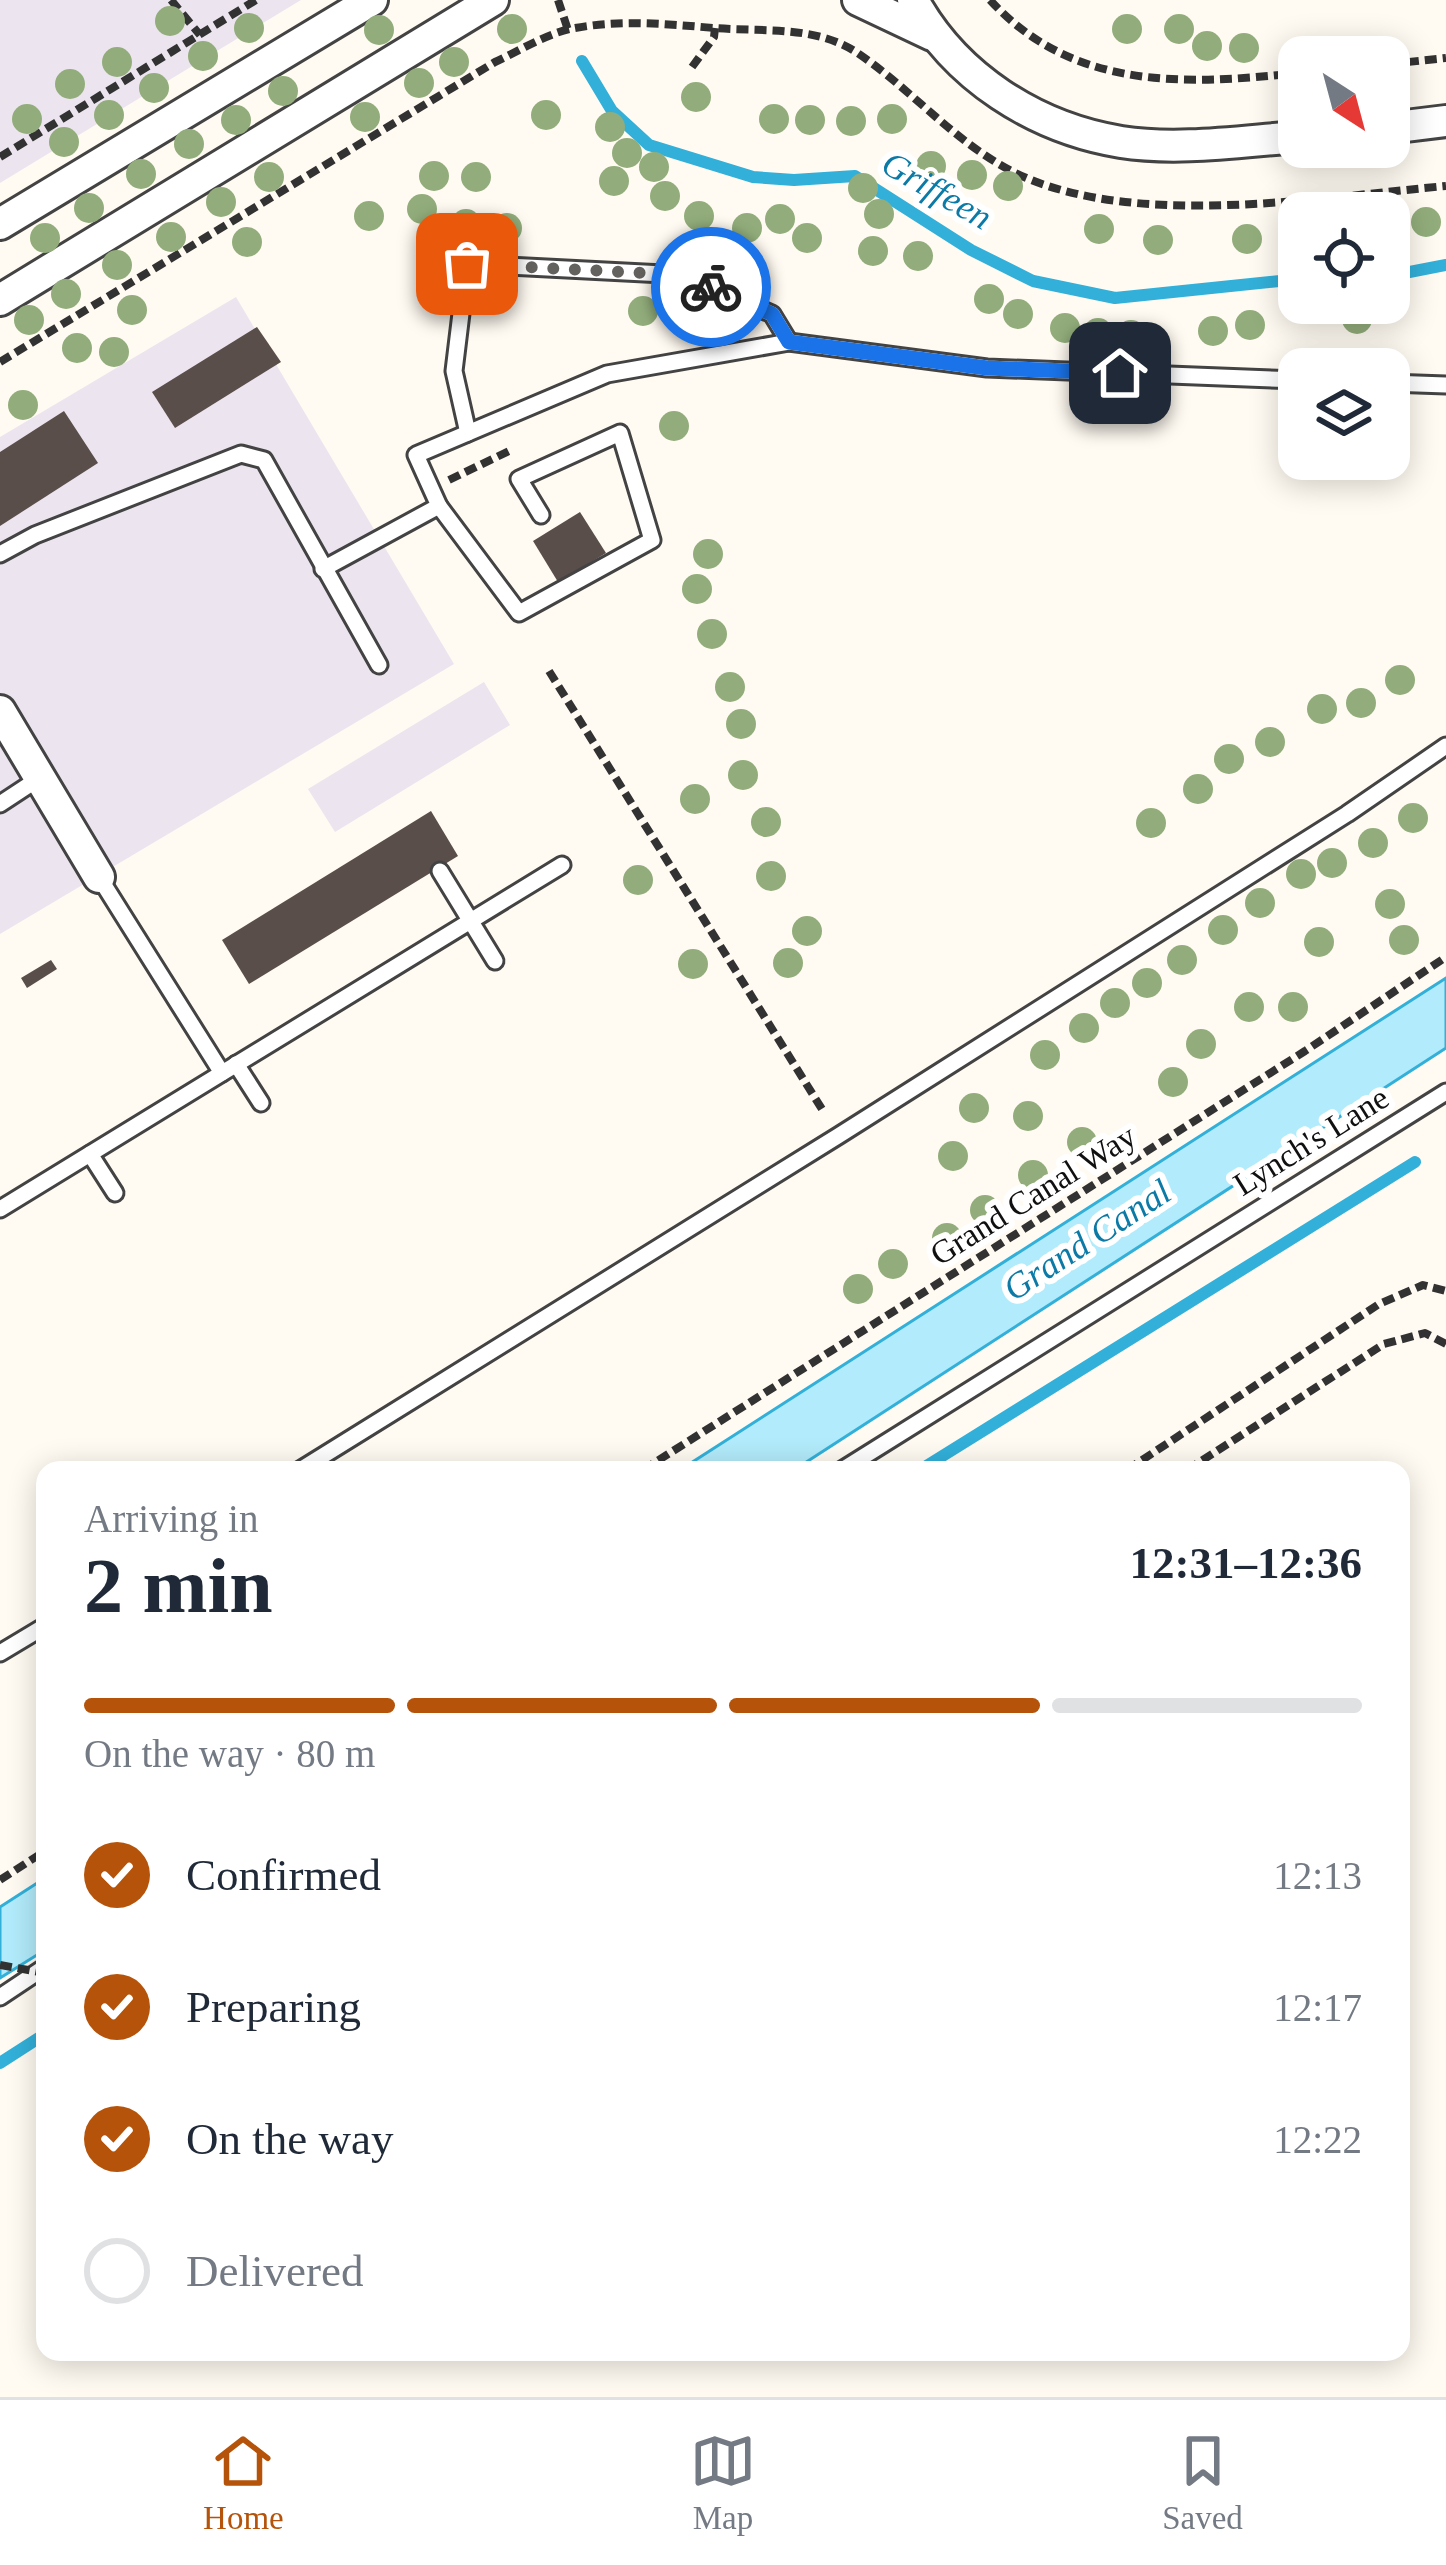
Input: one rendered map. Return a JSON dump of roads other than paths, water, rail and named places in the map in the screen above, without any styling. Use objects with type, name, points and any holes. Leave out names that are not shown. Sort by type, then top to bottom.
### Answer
[{"type":"street","points":[[0,224],[372,0]]},
{"type":"street","points":[[0,300],[494,0]]},
{"type":"street","points":[[858,0],[932,35]]},
{"type":"street","points":[[913,0],[932,35],[974,77],[1011,102],[1068,129],[1124,143],[1278,138]]},
{"type":"street","points":[[1410,125],[1446,121]]},
{"type":"street","points":[[0,711],[99,878]]},
{"type":"lane","points":[[468,433],[454,371],[467,264],[683,275],[772,314],[789,342]]},
{"type":"lane","points":[[542,515],[519,479],[620,434],[652,540],[519,613],[440,506],[416,455],[607,374],[789,342],[987,368],[1278,379]]},
{"type":"lane","points":[[1410,384],[1446,385]]},
{"type":"lane","points":[[0,554],[35,535],[241,454],[264,460],[379,665]]},
{"type":"lane","points":[[323,569],[440,506]]},
{"type":"lane","points":[[314,1461],[838,1136],[1446,746]]},
{"type":"lane","points":[[0,804],[38,779]]},
{"type":"lane","points":[[0,1209],[562,865]]},
{"type":"lane","points":[[440,871],[495,961]]},
{"type":"lane","points":[[99,878],[229,1069],[261,1103]]},
{"type":"lane","name":"Lynch's Lane","points":[[856,1461],[1446,1091]]},
{"type":"lane","points":[[90,1154],[115,1193]]},
{"type":"lane","points":[[0,1653],[36,1631]]},
{"type":"lane","points":[[0,1997],[36,1975]]},
{"type":"water","name":"Grand Canal","points":[[1446,978],[1446,1048],[808,1461],[694,1461]]},
{"type":"water","points":[[36,1884],[36,1956],[0,1978],[0,1907]]},
{"type":"waterway","name":"Griffeen","points":[[582,61],[612,111],[649,145],[753,177],[855,176],[971,250],[1033,281],[1115,298],[1278,281]]},
{"type":"waterway","name":"Griffeen","points":[[1410,272],[1446,265]]},
{"type":"waterway","points":[[934,1461],[1415,1162]]},
{"type":"waterway","points":[[0,2063],[36,2040]]}]
